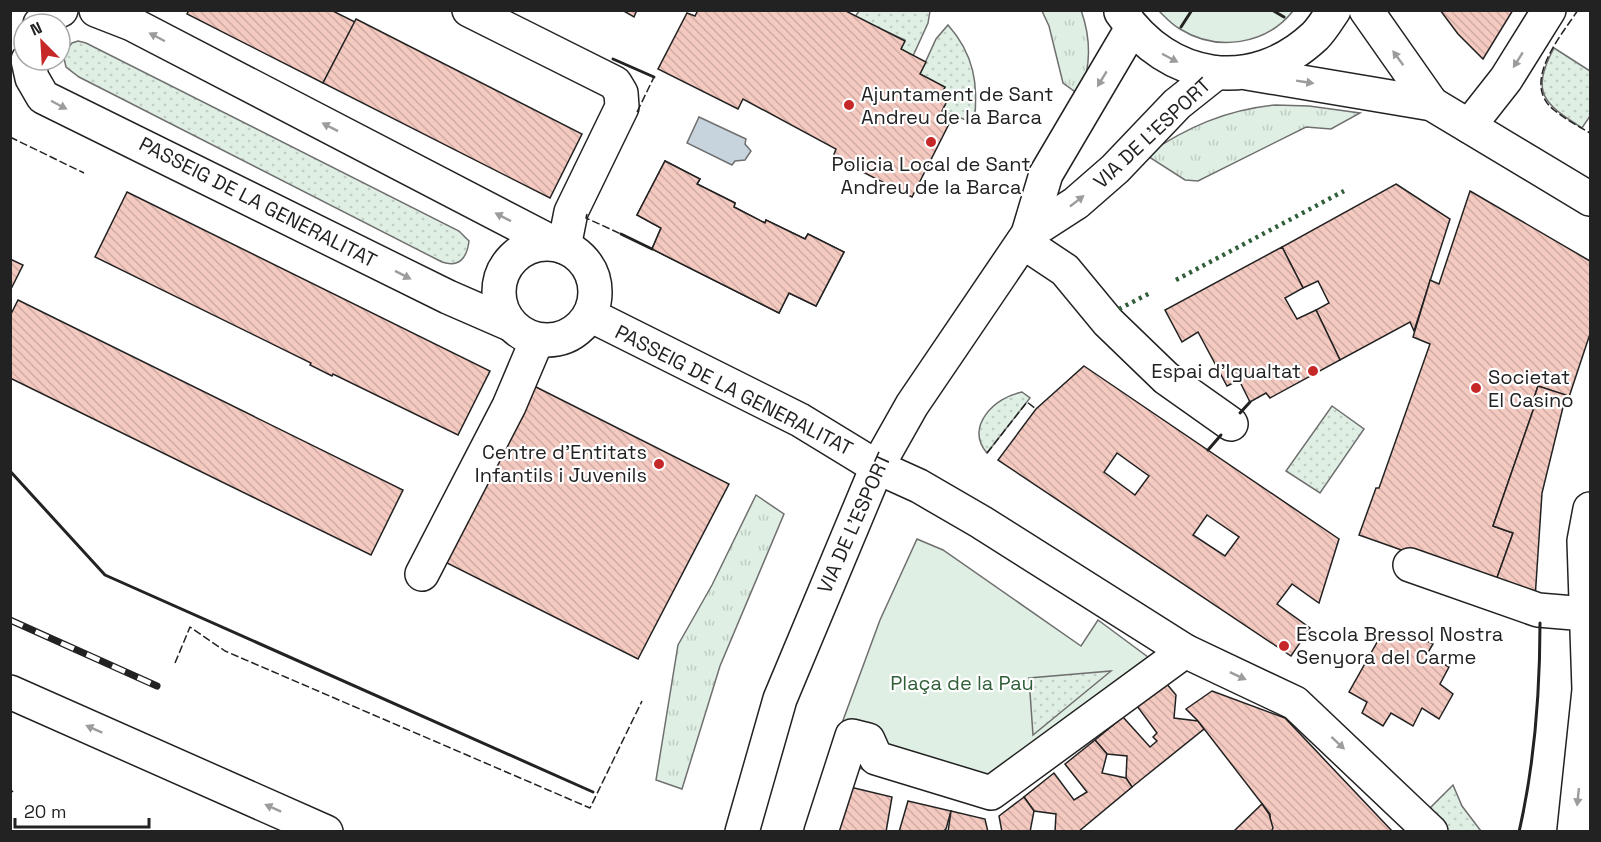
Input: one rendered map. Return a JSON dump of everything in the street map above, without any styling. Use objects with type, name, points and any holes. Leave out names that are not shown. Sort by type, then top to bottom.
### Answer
[{"type":"street","points":[[96,10],[132,24],[560,246],[582,258],[590,270],[595,285],[595,301],[590,315],[580,328],[567,336],[552,340],[523,332],[498,297],[499,282],[504,268],[513,257],[526,248],[540,244],[560,246]]},
{"type":"street","points":[[469,10],[615,83],[621,93],[622,107],[571,212],[560,246]]},
{"type":"street","points":[[1231,73],[1287,58],[1316,35],[1334,10]]},
{"type":"street","points":[[1366,10],[1432,104]]},
{"type":"street","points":[[1469,126],[1506,79],[1549,10]]},
{"type":"street","points":[[1126,20],[1155,51],[1184,66],[1432,104],[1590,199]]},
{"type":"street","name":"VIA DE L'ESPORT","points":[[742,831],[780,699],[877,467],[912,405],[1026,238],[1046,174],[1126,20]]},
{"type":"street","name":"PASSEIG DE LA GENERALITAT","points":[[31,72],[43,97],[133,139],[448,297],[523,332]]},
{"type":"street","name":"VIA DE L'ESPORT","points":[[1026,238],[1084,196],[1115,170],[1177,104],[1231,73]]},
{"type":"street","points":[[1026,238],[1065,270],[1108,322],[1166,378],[1231,424]]},
{"type":"street","name":"PASSEIG DE LA GENERALITAT","points":[[590,315],[800,420],[877,467]]},
{"type":"street","points":[[422,574],[508,406],[523,332]]},
{"type":"street","points":[[877,467],[919,486],[981,522],[1185,651],[1295,703],[1431,831]]},
{"type":"street","points":[[1574,831],[1589,690],[1584,541],[1590,509]]},
{"type":"street","points":[[1410,565],[1538,610],[1586,614]]},
{"type":"street","points":[[821,831],[852,736],[868,740],[876,758],[991,793],[1185,651]]},
{"type":"street","points":[[10,692],[326,831]]},
{"type":"green space","points":[[1081,10],[1087,32],[1088,53],[1081,96],[1063,83],[1049,26],[1042,11]]},
{"type":"green space","points":[[859,11],[930,11],[928,23],[913,56],[901,49],[905,40],[855,17]]},
{"type":"green space","points":[[1159,11],[1293,11],[1282,22],[1255,38],[1225,42],[1209,41],[1194,36],[1174,25]]},
{"type":"green space","points":[[948,25],[964,47],[973,71],[976,96],[974,123],[942,111],[947,101],[940,98],[945,87],[920,74],[936,39]]},
{"type":"green space","points":[[78,41],[86,43],[459,231],[469,241],[464,257],[453,264],[442,262],[79,77],[72,72],[72,43]]},
{"type":"green space","points":[[1554,48],[1590,71],[1590,116],[1582,128],[1558,112],[1545,96],[1542,87],[1543,76]]},
{"type":"green space","points":[[1275,105],[1309,106],[1360,113],[1331,129],[1306,127],[1198,181],[1185,180],[1146,155],[1208,121],[1240,111]]},
{"type":"green space","points":[[1022,392],[1030,398],[987,453],[981,443],[979,433],[986,415],[1002,400]]},
{"type":"green space","points":[[1332,406],[1364,429],[1320,493],[1286,471]]},
{"type":"green space","points":[[756,495],[784,514],[720,666],[682,789],[656,780],[678,645],[712,585]]},
{"type":"green space","name":"Plaça de la Pau","points":[[917,539],[943,550],[1081,646],[1098,620],[1156,663],[970,794],[828,761],[880,620]]},
{"type":"green space","points":[[1111,671],[1033,735],[1029,678]]},
{"type":"green space","points":[[1453,785],[1462,806],[1481,831],[1447,831],[1426,812]]},
{"type":"shaded area","points":[[699,117],[746,139],[745,144],[751,151],[745,160],[735,161],[732,165],[687,143]]},
{"type":"building","points":[[189,10],[331,10],[355,22],[323,83],[187,14]]},
{"type":"building","points":[[622,10],[637,10],[634,17]]},
{"type":"building","name":"Ajuntament de Sant Andreu de la Barca","points":[[698,10],[844,10],[905,41],[901,49],[926,62],[920,74],[945,87],[940,98],[947,101],[942,111],[953,116],[912,197],[833,157],[836,149],[743,99],[738,109],[658,69],[687,13],[695,16]]},
{"type":"building","points":[[1440,10],[1513,10],[1483,59],[1458,34]]},
{"type":"building","points":[[356,19],[582,134],[550,198],[323,83]]},
{"type":"building","points":[[665,161],[700,179],[697,184],[735,203],[734,207],[765,223],[766,220],[805,239],[808,234],[844,252],[816,306],[789,293],[779,313],[652,249],[661,228],[637,215]]},
{"type":"building","points":[[665,161],[700,179],[697,184],[735,203],[734,207],[765,223],[766,220],[805,239],[808,234],[844,252],[816,306],[789,293],[779,313],[652,249],[661,228],[637,215]]},
{"type":"building","points":[[1396,184],[1450,219],[1414,331],[1410,322],[1340,360],[1316,310],[1329,303],[1318,281],[1303,288],[1282,247]]},
{"type":"building","name":"Societat El Casino","points":[[1470,191],[1590,261],[1590,334],[1569,397],[1538,386],[1534,398],[1537,399],[1493,526],[1513,533],[1494,586],[1475,576],[1359,535],[1376,488],[1379,488],[1430,344],[1413,337],[1430,280],[1439,284]]},
{"type":"building","points":[[127,192],[490,371],[458,435],[333,374],[332,376],[310,365],[311,363],[95,257]]},
{"type":"building","points":[[1282,247],[1303,288],[1285,298],[1297,319],[1316,310],[1340,360],[1270,398],[1266,393],[1250,402],[1239,380],[1227,386],[1198,332],[1182,342],[1165,310]]},
{"type":"building","points":[[10,259],[23,265],[10,291]]},
{"type":"building","points":[[18,300],[403,490],[371,555],[10,378],[10,316]]},
{"type":"building","points":[[1084,366],[1339,539],[1319,603],[1292,584],[1277,604],[1310,628],[1291,656],[998,460],[1036,409]],"holes":[[[1117,453],[1149,476],[1135,495],[1104,472]],[[1207,515],[1239,537],[1225,556],[1193,535]]]},
{"type":"building","points":[[534,386],[729,484],[638,659],[445,562]]},
{"type":"building","points":[[1538,386],[1566,395],[1542,493],[1535,599],[1494,586],[1513,533],[1493,526],[1537,399],[1534,398]]},
{"type":"building","points":[[1384,630],[1405,639],[1409,632],[1433,644],[1427,654],[1449,667],[1440,684],[1453,694],[1439,719],[1422,708],[1413,726],[1391,713],[1383,726],[1362,713],[1367,702],[1349,692]]},
{"type":"building","points":[[1166,683],[1176,695],[1174,718],[1198,721],[1204,729],[1132,787],[1126,778],[1127,756],[1107,754],[1095,740],[1123,717],[1150,747],[1157,741],[1153,737],[1157,733],[1137,706]]},
{"type":"building","points":[[1212,691],[1285,718],[1393,832],[1271,832],[1270,814],[1198,721],[1186,709]]},
{"type":"building","points":[[1095,740],[1107,754],[1102,773],[1126,778],[1132,787],[1078,832],[1055,832],[1056,814],[1034,811],[1024,797],[1054,773],[1074,800],[1087,792],[1065,764]]},
{"type":"building","points":[[850,787],[892,797],[886,832],[838,832]]},
{"type":"building","points":[[1024,797],[1034,811],[1030,832],[1002,832],[999,816]]},
{"type":"building","points":[[908,801],[951,811],[946,829],[942,832],[899,832]]},
{"type":"building","points":[[1262,804],[1269,814],[1273,828],[1271,832],[1233,832]]},
{"type":"building","points":[[951,811],[985,819],[988,832],[948,832]]},
{"type":"railway","points":[[10,620],[157,686]]},
{"type":"hedge","points":[[1176,280],[1344,191]]},
{"type":"hedge","points":[[1119,309],[1152,292]]},
{"type":"fence","points":[[1578,10],[1547,60],[1542,73],[1541,87],[1545,99],[1554,110],[1590,133]]},
{"type":"fence","points":[[637,112],[654,77]]},
{"type":"fence","points":[[10,137],[84,173]]},
{"type":"fence","points":[[587,214],[586,218],[621,234]]},
{"type":"fence","points":[[987,453],[1027,402],[1036,409]]},
{"type":"fence","points":[[175,663],[190,627],[225,651],[590,808],[642,701]]},
{"type":"fence","points":[[10,789],[13,792]]},
{"type":"wall","points":[[1181,27],[1192,10]]},
{"type":"wall","points":[[1272,10],[1284,17]]},
{"type":"wall","points":[[613,59],[654,77]]},
{"type":"wall","points":[[621,234],[652,249]]},
{"type":"wall","points":[[1240,413],[1250,402]]},
{"type":"wall","points":[[1208,450],[1221,435]]},
{"type":"wall","points":[[10,471],[105,575],[593,792]]},
{"type":"wall","points":[[1519,832],[1536,728],[1540,623]]},
{"type":"place","name":"Ajuntament de Sant Andreu de la Barca","points":[[849,105]]},
{"type":"place","name":"Policia Local de Sant Andreu de la Barca","points":[[931,142]]},
{"type":"place","name":"Espai d'Igualtat","points":[[1313,371]]},
{"type":"place","name":"Societat El Casino","points":[[1476,388]]},
{"type":"place","name":"Centre d'Entitats Infantils i Juvenils","points":[[659,464]]},
{"type":"place","name":"Escola Bressol Nostra Senyora del Carme","points":[[1284,646]]}]
